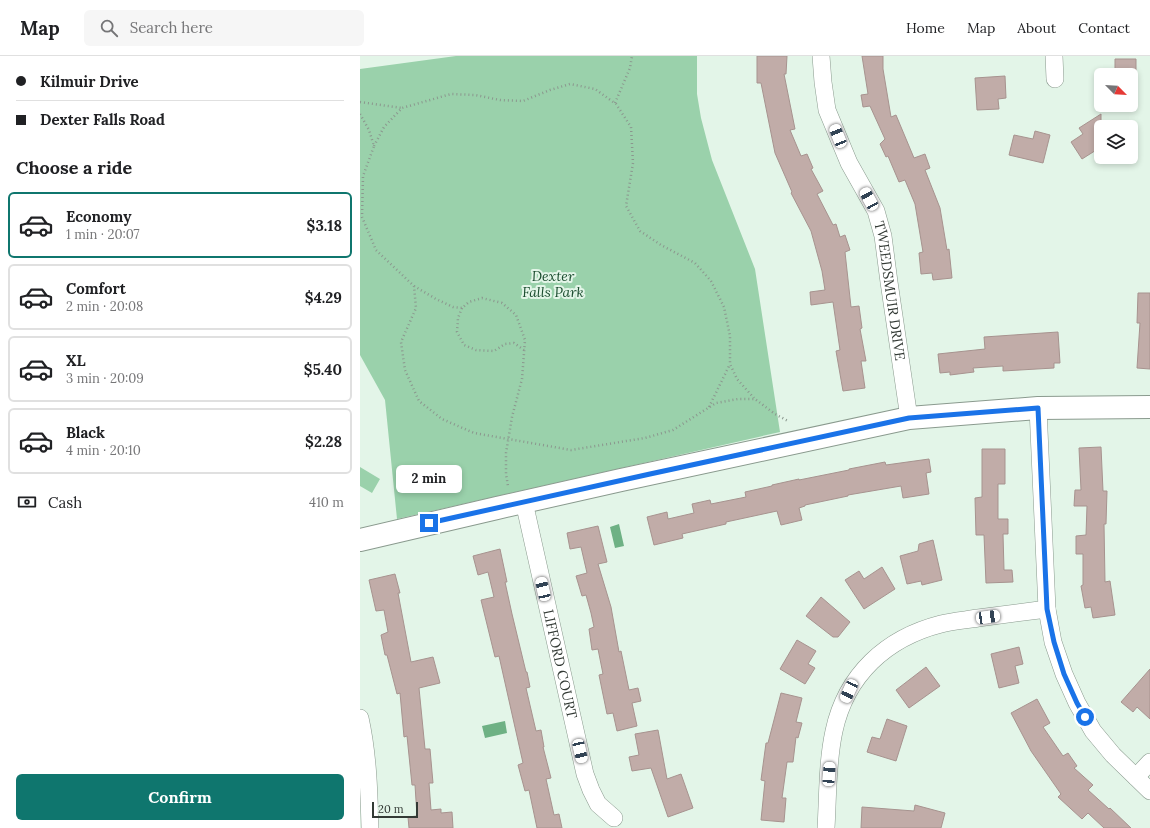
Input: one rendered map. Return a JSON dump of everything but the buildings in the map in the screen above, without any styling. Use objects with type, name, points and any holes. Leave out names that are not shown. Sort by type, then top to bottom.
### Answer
[{"type":"street","name":"TWEEDSMUIR DRIVE","points":[[821,56],[827,110],[849,163],[876,211],[883,236],[909,418]]},
{"type":"street","points":[[1054,56],[1055,79]]},
{"type":"street","points":[[360,540],[518,503],[909,418],[1038,408],[1150,407]]},
{"type":"street","points":[[1038,408],[1047,609],[1054,642],[1064,674],[1077,703],[1093,730],[1113,754],[1150,791]]},
{"type":"street","name":"LIFFORD COURT","points":[[518,503],[585,774],[598,804],[614,818]]},
{"type":"street","points":[[826,828],[831,748],[834,730],[840,711],[849,691],[869,664],[888,648],[915,632],[942,623],[1047,609]]},
{"type":"street","points":[[360,718],[364,738],[369,789],[370,828]]},
{"type":"street","points":[[1136,777],[1150,762]]},
{"type":"path","points":[[615,103],[630,68],[632,56]]},
{"type":"path","points":[[360,102],[402,108],[451,94],[475,95],[500,100],[524,101],[550,90],[570,84],[595,89],[615,103],[631,127],[633,163],[626,206],[640,231],[661,245],[694,263],[711,281],[724,308],[730,336],[730,364],[736,378],[755,399],[775,414],[788,421]]},
{"type":"path","points":[[402,108],[384,127],[374,146],[363,176],[362,217],[376,250],[414,286],[453,307],[462,308]]},
{"type":"path","points":[[360,114],[374,146]]},
{"type":"path","points":[[414,286],[416,308],[401,342],[405,370],[419,401],[442,419],[474,433],[571,450],[646,438],[673,430],[716,403],[738,399],[755,399]]},
{"type":"path","points":[[518,503],[506,474],[506,453],[512,417],[522,378],[525,340],[516,315],[502,303],[482,298],[470,302],[462,308],[458,318],[457,332],[464,345],[476,350],[494,351],[505,344],[514,342],[524,351]]},
{"type":"path","points":[[709,407],[730,364]]},
{"type":"green space","name":"Dexter Falls Park","points":[[456,56],[697,56],[697,94],[701,118],[712,160],[755,269],[780,432],[397,519],[385,400],[360,355],[360,69]]},
{"type":"green space","points":[[360,467],[380,479],[372,493],[360,486]]},
{"type":"shaded area","points":[[619,524],[624,546],[615,548],[610,527]]},
{"type":"shaded area","points":[[505,721],[507,733],[485,738],[482,726]]},
{"type":"route","points":[[429,523],[909,418],[1038,408],[1047,609],[1054,642],[1064,674],[1085,717]]}]
